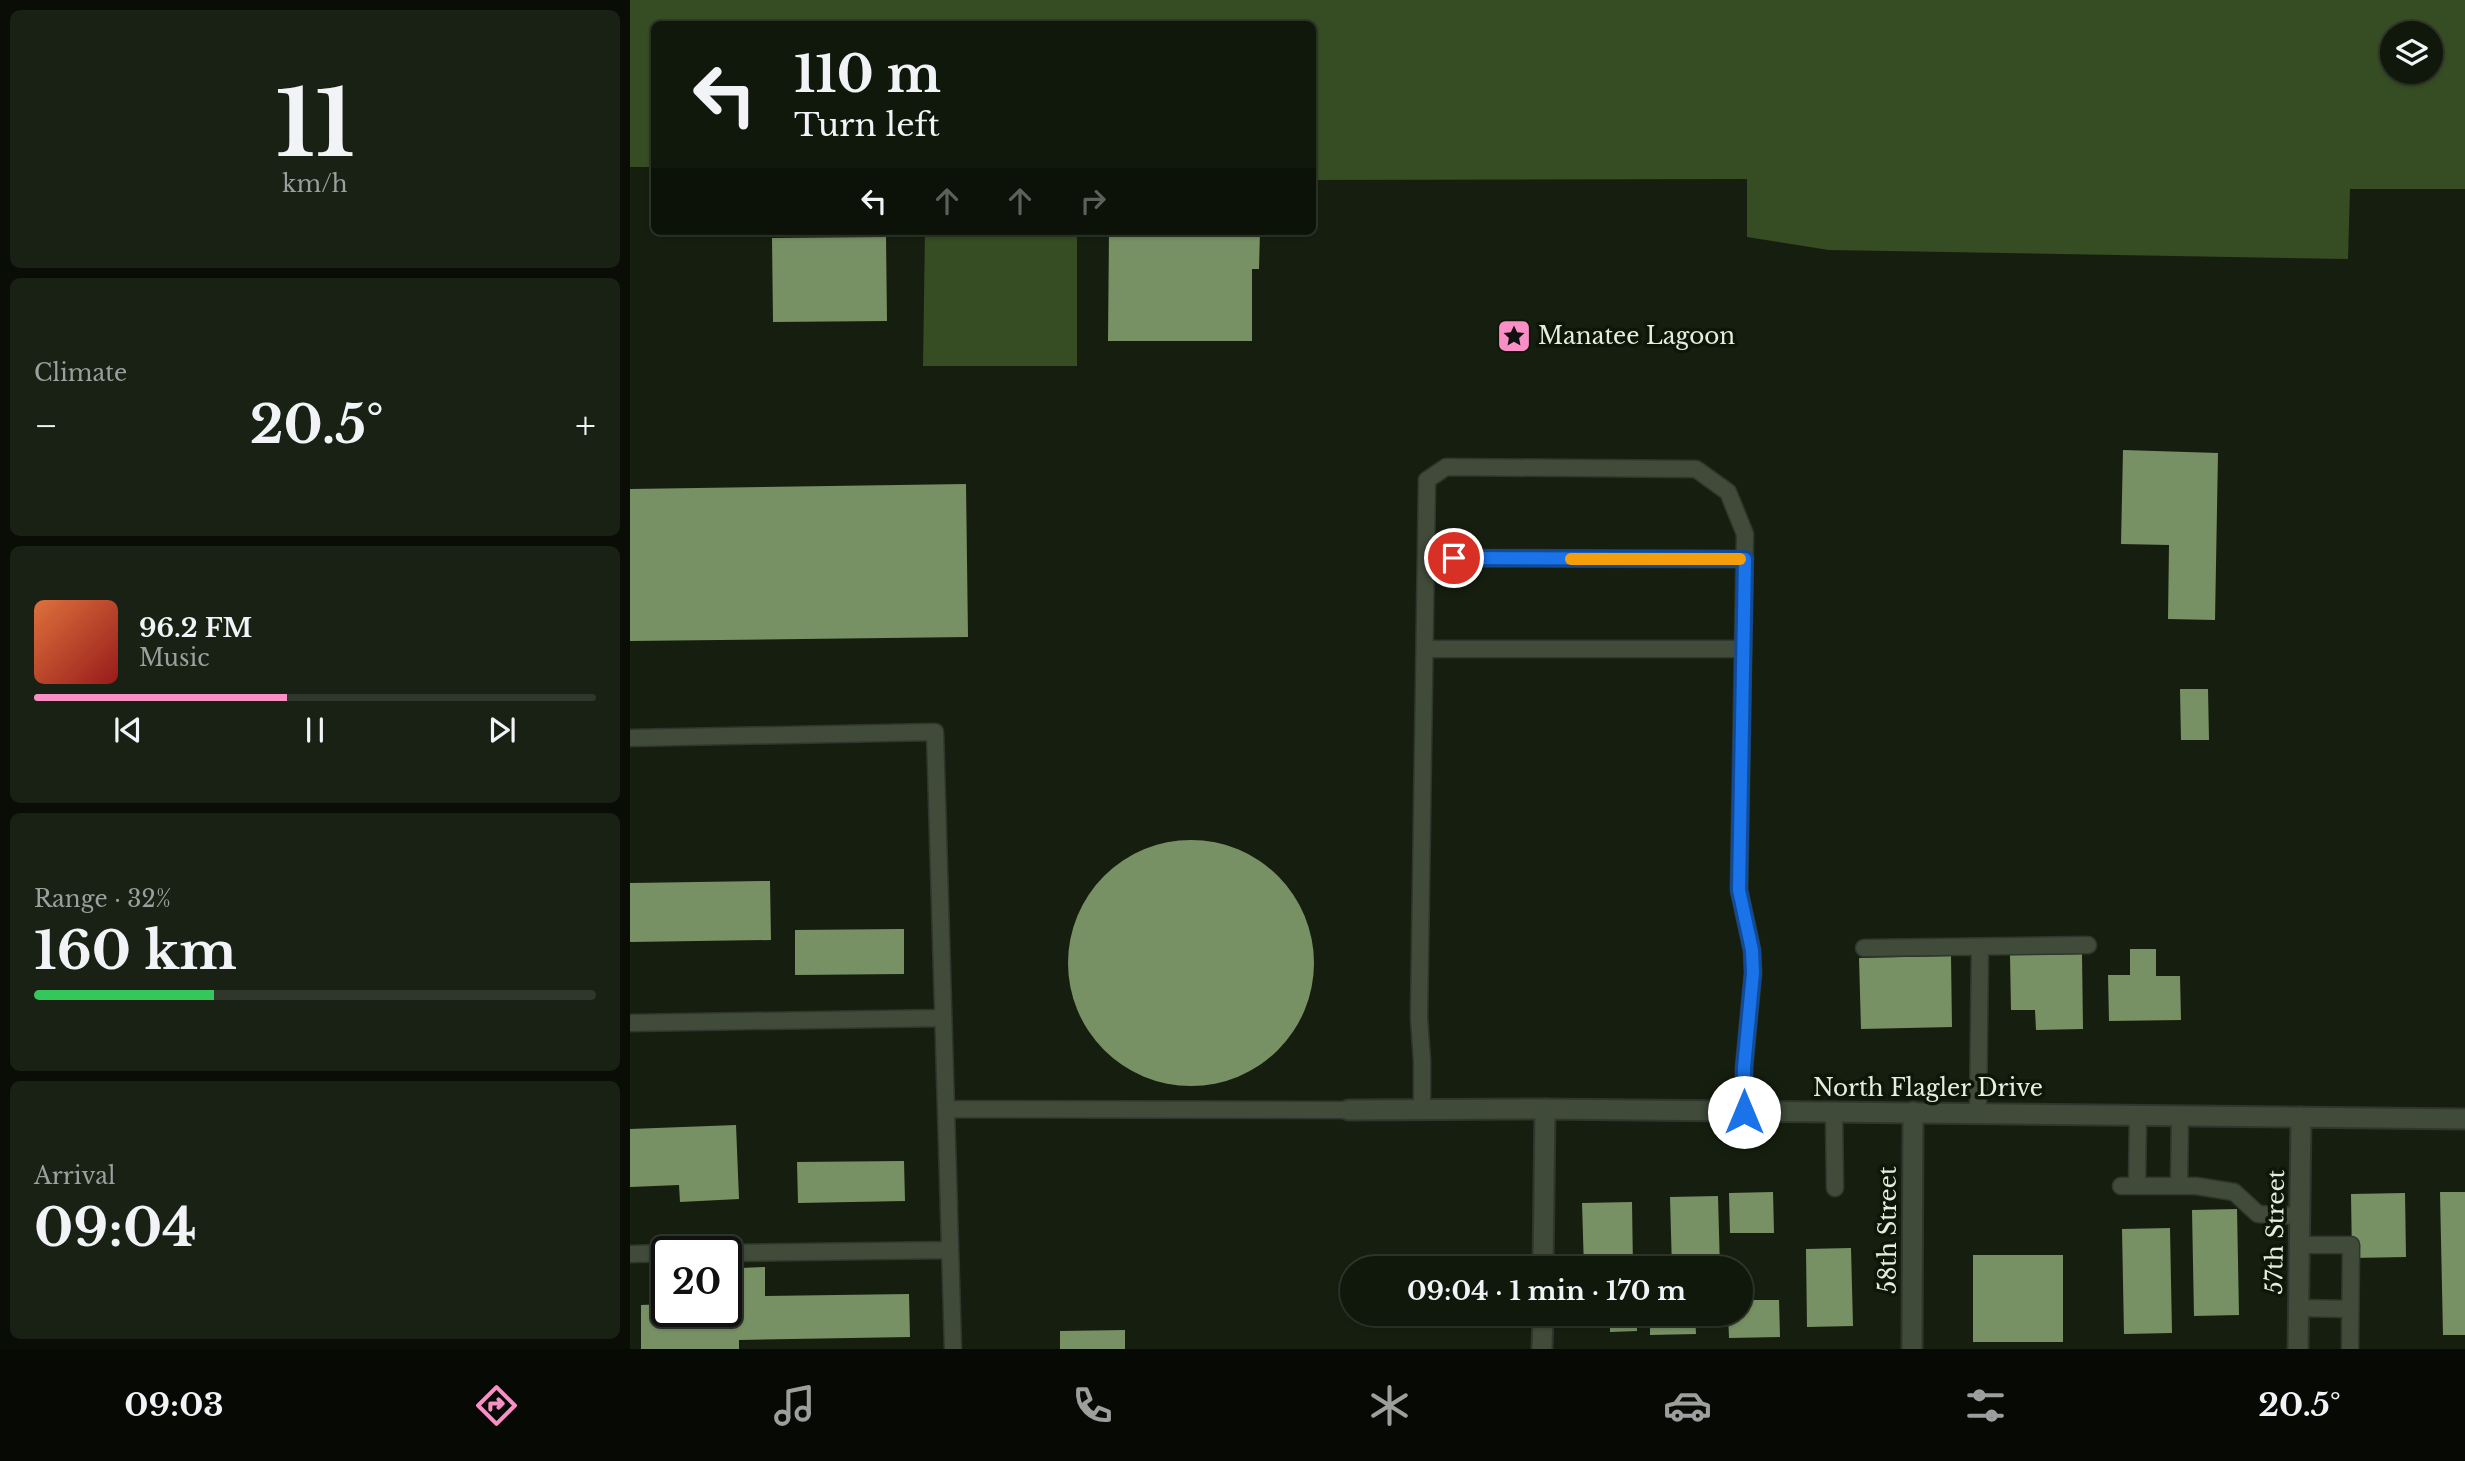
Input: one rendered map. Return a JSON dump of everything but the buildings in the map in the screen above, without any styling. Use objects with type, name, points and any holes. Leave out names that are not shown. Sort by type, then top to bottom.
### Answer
[{"type":"street","name":"North Flagler Drive","points":[[1349,1110],[1545,1109],[2465,1119]]},
{"type":"street","points":[[1543,1256],[1545,1109]]},
{"type":"street","name":"58th Street","points":[[1912,1349],[1913,1112]]},
{"type":"street","name":"57th Street","points":[[2298,1349],[2301,1117]]},
{"type":"street","points":[[1542,1349],[1543,1326]]},
{"type":"lane","points":[[1422,1110],[1419,1018],[1427,480],[1446,467],[1460,467],[1696,469],[1728,492],[1745,534],[1739,890],[1752,950],[1753,973],[1744,1068],[1744,1112]]},
{"type":"lane","points":[[1427,558],[1745,559]]},
{"type":"lane","points":[[1426,649],[1743,649]]},
{"type":"lane","points":[[630,738],[935,732],[953,1349]]},
{"type":"lane","points":[[1864,948],[2088,945]]},
{"type":"lane","points":[[1978,1113],[1980,947]]},
{"type":"lane","points":[[630,1023],[943,1018]]},
{"type":"lane","points":[[946,1109],[1349,1110]]},
{"type":"lane","points":[[1834,1112],[1835,1188]]},
{"type":"lane","points":[[2138,1115],[2129,1186],[2179,1186],[2234,1192],[2258,1214],[2299,1216]]},
{"type":"lane","points":[[2179,1186],[2180,1115]]},
{"type":"lane","points":[[2299,1245],[2351,1245],[2350,1349]]},
{"type":"lane","points":[[742,1253],[950,1250]]},
{"type":"lane","points":[[630,1254],[651,1253]]},
{"type":"lane","points":[[2298,1308],[2350,1309]]},
{"type":"shaded area","points":[[630,0],[2465,0],[2465,189],[2350,189],[2348,259],[1829,250],[1747,237],[1747,179],[1316,180],[1316,21],[651,21],[651,167],[630,167]]},
{"type":"shaded area","points":[[925,235],[1077,235],[1077,366],[923,366]]},
{"type":"slow traffic","points":[[1571,559],[1740,559]]},
{"type":"place","name":"Manatee Lagoon","points":[[1514,336]]},
{"type":"route","points":[[1454,558],[1745,559],[1739,890],[1752,950],[1753,973],[1744,1068],[1744,1112]]}]
